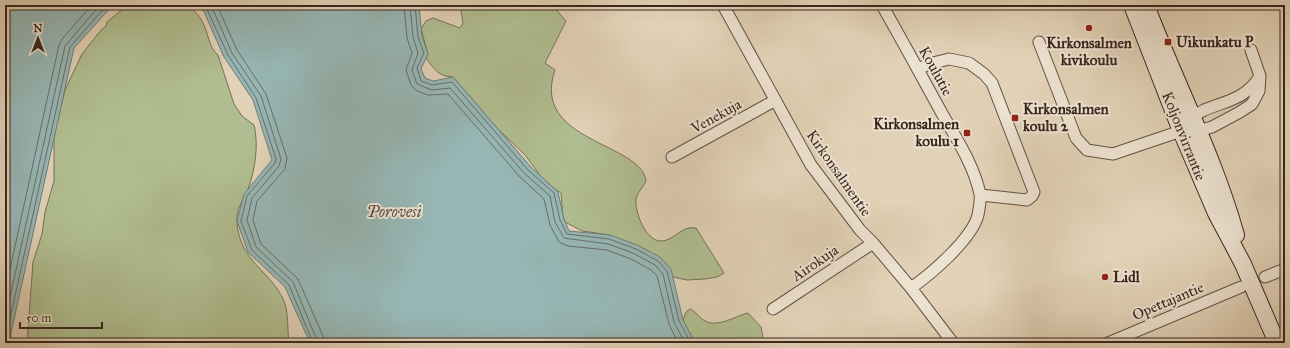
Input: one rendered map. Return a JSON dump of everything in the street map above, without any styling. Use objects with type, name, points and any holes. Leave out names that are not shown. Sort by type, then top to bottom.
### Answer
[{"type":"main road","name":"Koljonvirrantie","points":[[1132,5],[1181,131],[1216,213],[1244,264],[1277,343]]},
{"type":"main road","name":"Koljonvirrantie","points":[[1146,5],[1229,211],[1244,264]]},
{"type":"street","name":"Kirkonsalmentie","points":[[723,5],[774,101],[822,180],[860,230],[911,288],[953,343]]},
{"type":"street","name":"Koulutie","points":[[882,5],[972,168],[981,195],[978,216],[970,230],[955,250],[923,280],[911,288]]},
{"type":"street","points":[[1039,42],[1076,138],[1087,150],[1113,154],[1181,131],[1245,94],[1253,87],[1260,76]]},
{"type":"street","points":[[1195,124],[1212,127],[1252,104],[1259,91],[1260,76],[1251,50]]},
{"type":"street","points":[[918,69],[941,60],[959,60],[978,68],[992,83],[1034,192],[1032,196],[1026,200],[981,195]]},
{"type":"street","name":"Venekuja","points":[[672,157],[774,101]]},
{"type":"street","name":"Airokuja","points":[[773,309],[873,243]]},
{"type":"street","points":[[1265,278],[1285,269]]},
{"type":"street","name":"Opettajantie","points":[[1108,343],[1126,340],[1241,287]]},
{"type":"green space","points":[[128,5],[187,5],[194,10],[202,21],[212,48],[218,55],[234,104],[242,116],[254,125],[256,149],[253,174],[237,217],[239,236],[250,257],[272,282],[284,301],[286,306],[289,343],[27,343],[33,262],[42,234],[45,212],[54,181],[54,136],[65,90],[82,54],[106,26],[107,22]]},
{"type":"green space","points":[[460,5],[552,5],[566,21],[545,63],[555,70],[552,94],[558,112],[571,126],[589,138],[626,157],[640,168],[646,181],[636,200],[636,206],[643,226],[651,237],[656,240],[667,240],[687,229],[696,228],[724,273],[717,277],[687,280],[668,276],[610,235],[582,231],[565,222],[563,217],[561,193],[545,182],[525,155],[496,127],[453,77],[440,74],[434,69],[426,58],[428,54],[421,29],[426,21],[433,18],[460,28],[463,23]]},
{"type":"green space","points":[[690,309],[703,320],[710,323],[726,321],[748,313],[761,327],[764,343],[695,343],[683,320],[686,312]]},
{"type":"water","points":[[5,5],[113,5],[74,48],[11,333],[11,343],[5,343]]},
{"type":"water","name":"Porovesi","points":[[201,5],[419,5],[422,36],[428,54],[421,69],[425,78],[433,81],[453,77],[531,167],[558,192],[564,219],[569,231],[610,235],[637,245],[660,257],[671,269],[683,320],[695,343],[310,343],[285,287],[248,252],[237,221],[244,194],[272,160],[253,100],[224,57]]},
{"type":"place","name":"Kirkonsalmen kivikoulu","points":[[1089,28]]},
{"type":"place","name":"Uikunkatu P","points":[[1168,42]]},
{"type":"place","name":"Kirkonsalmen koulu 2","points":[[1015,118]]},
{"type":"place","name":"Kirkonsalmen koulu 1","points":[[967,133]]},
{"type":"place","name":"Lidl","points":[[1105,277]]}]
